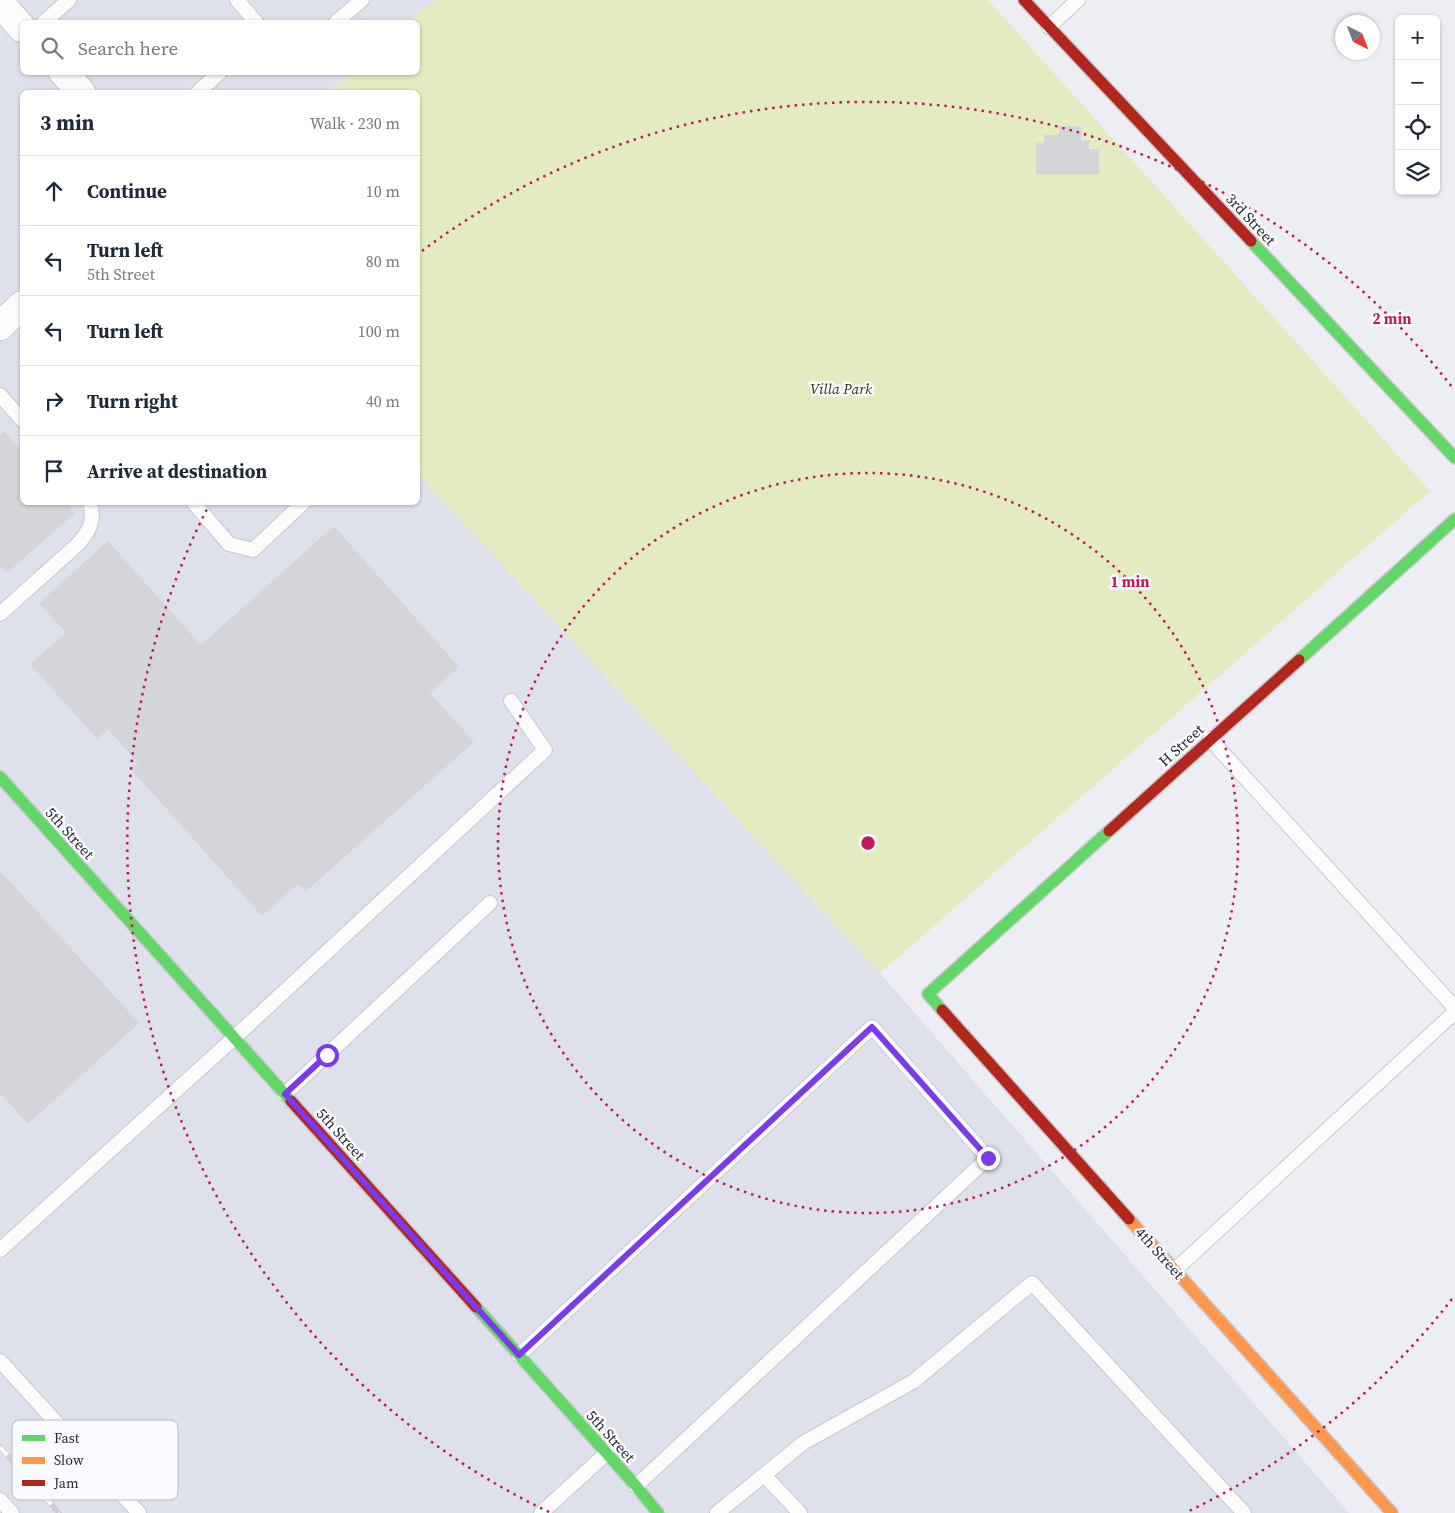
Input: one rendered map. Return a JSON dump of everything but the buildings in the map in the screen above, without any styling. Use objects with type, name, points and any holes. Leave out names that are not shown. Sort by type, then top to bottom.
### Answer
[{"type":"street","name":"3rd Street","points":[[1024,0],[1455,458]]},
{"type":"street","points":[[0,3],[20,26]]},
{"type":"street","points":[[66,75],[79,90]]},
{"type":"street","name":"H Street","points":[[928,994],[1455,519]]},
{"type":"street","name":"5th Street","points":[[0,777],[607,1453],[658,1513]]},
{"type":"street","name":"4th Street","points":[[928,994],[1392,1513]]},
{"type":"lane","points":[[46,20],[69,0]]},
{"type":"lane","points":[[237,0],[254,20]]},
{"type":"lane","points":[[338,20],[362,0]]},
{"type":"lane","points":[[1049,26],[1078,0]]},
{"type":"lane","points":[[200,90],[217,75]]},
{"type":"lane","points":[[0,395],[20,418]]},
{"type":"lane","points":[[0,614],[78,544],[89,531],[93,516],[91,505]]},
{"type":"lane","points":[[196,505],[229,544],[253,550],[301,505]]},
{"type":"lane","points":[[0,1250],[234,1038],[545,750],[511,701]]},
{"type":"lane","points":[[1175,1270],[1455,1010],[1210,739]]},
{"type":"lane","points":[[285,1094],[490,903]]},
{"type":"lane","points":[[519,1355],[872,1027],[988,1158],[636,1486]]},
{"type":"lane","points":[[717,1513],[803,1443],[914,1382],[1032,1283],[1244,1513]]},
{"type":"lane","points":[[0,1361],[54,1420]]},
{"type":"lane","points":[[541,1513],[607,1453]]},
{"type":"lane","points":[[764,1475],[800,1513]]},
{"type":"lane","points":[[0,1500],[12,1513]]},
{"type":"lane","points":[[127,1500],[139,1513]]},
{"type":"shaded area","points":[[0,0],[435,0],[411,20],[20,20],[20,75],[350,75],[331,90],[20,90],[20,505],[420,505],[420,476],[880,973],[1349,1513],[0,1513]]},
{"type":"green space","name":"Villa Park","points":[[435,0],[988,0],[1430,491],[880,973],[420,476],[420,90],[331,90],[350,75],[420,75],[420,20],[411,20]]},
{"type":"railway","points":[[0,1447],[12,1460]]},
{"type":"railway","points":[[47,1500],[59,1513]]},
{"type":"traffic: fast","points":[[1251,241],[1455,458]]},
{"type":"traffic: fast","points":[[1299,660],[1455,519]]},
{"type":"traffic: fast","points":[[0,777],[291,1101]]},
{"type":"traffic: fast","points":[[942,1010],[928,994],[1109,831]]},
{"type":"traffic: fast","points":[[476,1307],[658,1513]]},
{"type":"traffic: slow","points":[[1129,1219],[1392,1513]]},
{"type":"traffic: jam","points":[[1024,0],[1251,241]]},
{"type":"traffic: jam","points":[[1109,831],[1299,660]]},
{"type":"traffic: jam","points":[[942,1010],[1129,1219]]},
{"type":"traffic: jam","points":[[291,1101],[476,1307]]},
{"type":"route","points":[[327,1055],[285,1094],[519,1355],[872,1027],[988,1158]]}]
